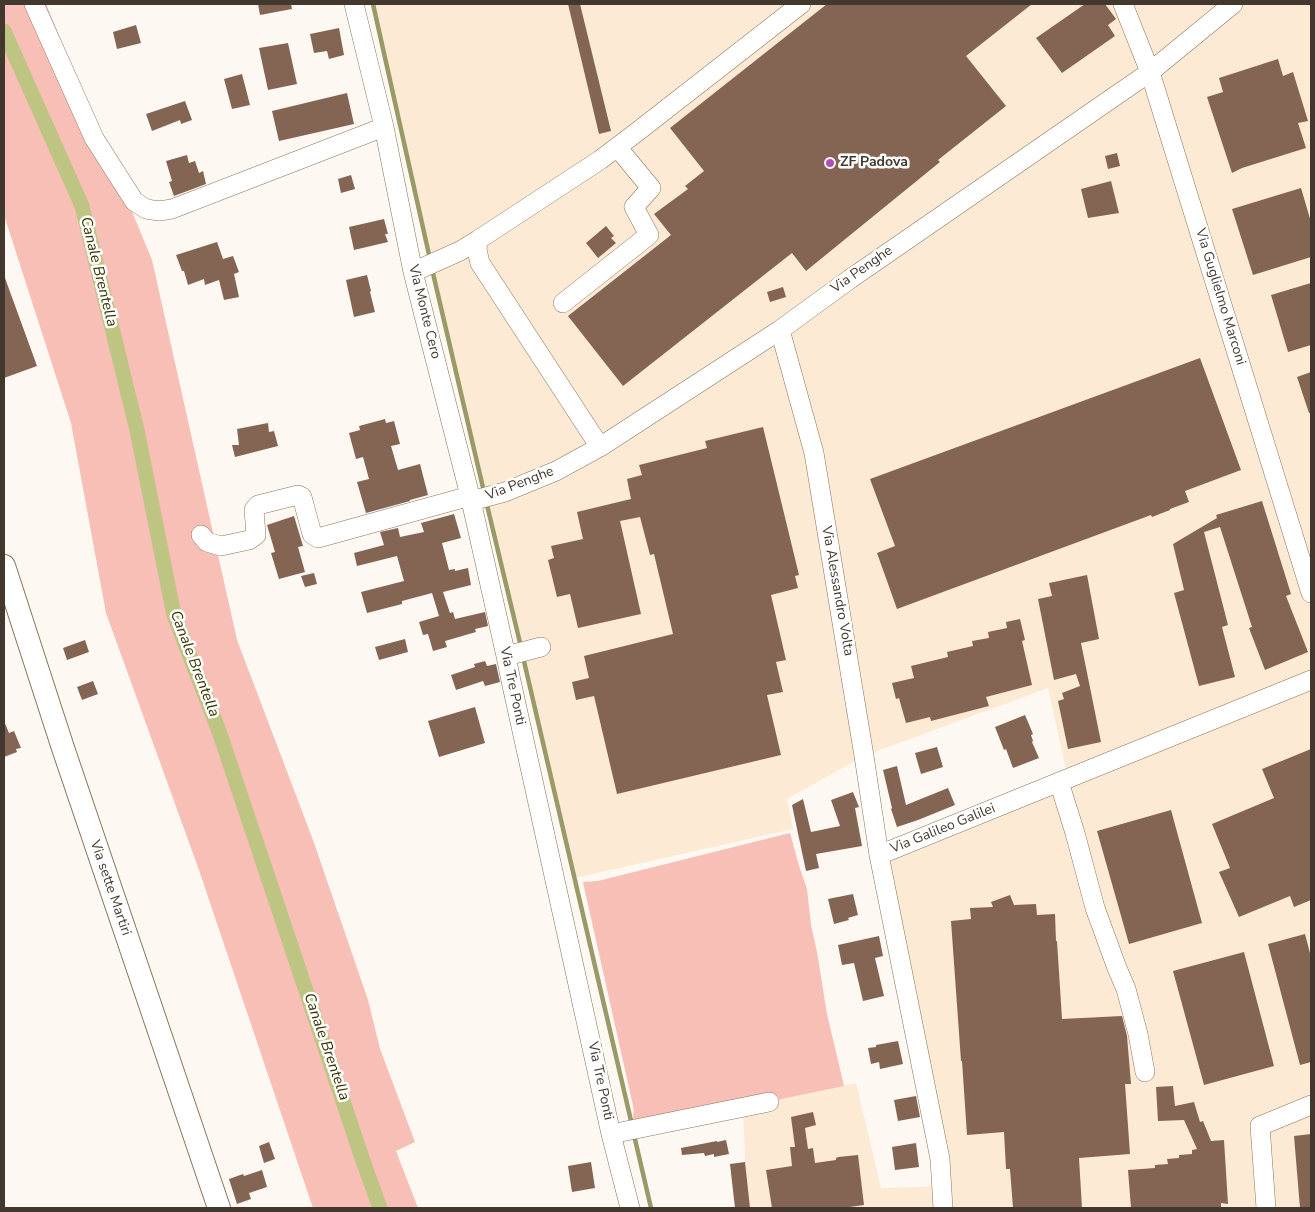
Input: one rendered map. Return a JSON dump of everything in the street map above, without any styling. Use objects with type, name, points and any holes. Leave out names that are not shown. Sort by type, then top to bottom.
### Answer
[{"type":"main road","name":"Via sette Martiri","points":[[4,566],[66,757],[218,1208]]},
{"type":"street","points":[[34,4],[94,138],[134,201],[146,209],[159,211],[172,209],[384,127]]},
{"type":"street","name":"Via Monte Cero","points":[[354,4],[471,499]]},
{"type":"street","points":[[417,270],[446,258],[478,240],[594,164],[801,4]]},
{"type":"street","name":"Via Guglielmo Marconi","points":[[1123,4],[1150,72],[1311,593]]},
{"type":"street","name":"Via Penghe","points":[[471,499],[505,492],[556,471],[600,447],[780,330],[850,279],[1150,72],[1233,4]]},
{"type":"street","points":[[563,303],[649,235],[634,206],[651,188],[617,147]]},
{"type":"street","points":[[478,240],[477,250],[480,263],[600,447]]},
{"type":"street","name":"Via Alessandro Volta","points":[[780,330],[814,453],[879,855]]},
{"type":"street","points":[[201,535],[208,542],[221,546],[249,540],[256,535],[254,510],[258,505],[298,495],[302,497],[312,534],[318,538],[471,499]]},
{"type":"street","name":"Via Tre Ponti","points":[[471,499],[611,1134],[630,1208]]},
{"type":"street","points":[[506,656],[541,647]]},
{"type":"street","name":"Via Galileo Galilei","points":[[943,1208],[940,1159],[879,855],[1311,680]]},
{"type":"street","points":[[1059,782],[1095,908],[1116,968],[1126,989],[1138,1034],[1145,1072]]},
{"type":"street","points":[[611,1134],[769,1102]]},
{"type":"street","points":[[1266,1208],[1260,1126],[1311,1105]]},
{"type":"shaded area","points":[[4,4],[46,4],[152,260],[237,640],[313,840],[368,1000],[380,1049],[415,1142],[396,1151],[418,1208],[313,1208],[199,870],[106,613],[71,423],[4,215]]},
{"type":"shaded area","points":[[374,4],[1311,4],[1311,1208],[747,1208],[743,1107],[856,1083],[881,1188],[942,1186],[880,850],[1067,774],[1048,688],[864,756],[787,799],[793,829],[575,878],[435,282]]},
{"type":"shaded area","points":[[790,833],[807,889],[811,925],[827,1014],[844,1086],[743,1107],[635,1124],[634,1110],[583,882],[598,881]]},
{"type":"building","points":[[258,4],[291,4],[292,9],[260,15]]},
{"type":"building","points":[[568,4],[580,4],[611,131],[599,134]]},
{"type":"building","points":[[827,4],[1032,4],[966,56],[1006,106],[938,160],[940,162],[806,271],[792,253],[623,386],[568,316],[671,235],[654,214],[688,189],[685,186],[704,171],[670,128]]},
{"type":"building","points":[[1085,4],[1105,4],[1116,19],[1108,25],[1115,36],[1062,73],[1036,38]]},
{"type":"building","points":[[136,25],[141,43],[117,49],[113,32]]},
{"type":"building","points":[[339,28],[344,55],[329,59],[327,51],[314,53],[310,34]]},
{"type":"building","points":[[288,43],[297,84],[268,90],[259,48]]},
{"type":"building","points":[[1278,59],[1283,76],[1293,72],[1308,121],[1298,123],[1306,148],[1242,168],[1232,173],[1207,97],[1223,92],[1219,78]]},
{"type":"building","points":[[242,74],[250,105],[232,109],[224,79]]},
{"type":"building","points":[[347,93],[354,124],[279,141],[272,111]]},
{"type":"building","points":[[185,101],[192,120],[181,124],[180,120],[152,131],[146,114]]},
{"type":"building","points":[[1117,153],[1120,166],[1108,169],[1105,156]]},
{"type":"building","points":[[187,155],[189,163],[195,161],[199,173],[203,171],[206,184],[174,196],[169,182],[172,181],[166,161]]},
{"type":"building","points":[[351,175],[355,189],[341,193],[338,179]]},
{"type":"building","points":[[1111,181],[1119,213],[1088,218],[1081,189]]},
{"type":"building","points":[[1301,188],[1311,222],[1311,257],[1253,275],[1232,209]]},
{"type":"building","points":[[384,219],[388,234],[385,234],[388,242],[354,250],[349,227]]},
{"type":"building","points":[[606,226],[614,236],[611,238],[616,243],[598,258],[586,243]]},
{"type":"building","points":[[217,242],[223,259],[233,256],[239,272],[234,274],[239,297],[224,300],[219,280],[205,285],[204,279],[188,285],[184,271],[182,271],[176,255]]},
{"type":"building","points":[[367,275],[375,312],[354,317],[346,280]]},
{"type":"building","points":[[4,278],[37,366],[4,378]]},
{"type":"building","points":[[1311,283],[1311,345],[1288,352],[1271,295]]},
{"type":"building","points":[[783,287],[786,297],[770,302],[767,292]]},
{"type":"building","points":[[1200,358],[1241,470],[1185,491],[1189,502],[1170,510],[1152,517],[1151,515],[897,609],[877,553],[895,546],[870,479]]},
{"type":"building","points":[[1311,372],[1311,413],[1309,413],[1297,377]]},
{"type":"building","points":[[385,419],[386,423],[394,421],[400,444],[391,446],[398,470],[420,464],[428,495],[366,513],[357,482],[369,479],[363,457],[356,459],[349,433],[360,430],[359,426]]},
{"type":"building","points":[[268,423],[269,432],[274,431],[278,446],[235,457],[232,445],[239,445],[237,429]]},
{"type":"building","points":[[763,427],[799,575],[795,576],[798,588],[771,595],[786,660],[776,662],[783,692],[767,695],[781,755],[617,794],[594,696],[576,700],[572,682],[589,678],[584,656],[673,634],[654,554],[650,555],[640,517],[620,521],[641,614],[578,628],[570,594],[557,597],[548,560],[554,558],[551,546],[583,539],[577,512],[631,499],[627,479],[642,475],[639,465],[707,448],[705,441]]},
{"type":"building","points":[[1262,501],[1291,594],[1286,596],[1308,652],[1265,670],[1249,628],[1252,627],[1220,527],[1204,532],[1228,625],[1222,627],[1235,677],[1199,686],[1174,593],[1184,590],[1173,544],[1217,518],[1216,515]]},
{"type":"building","points":[[454,514],[461,538],[442,543],[449,570],[455,569],[455,571],[468,568],[471,585],[443,592],[450,613],[453,612],[455,619],[485,612],[488,626],[475,629],[476,632],[445,641],[447,647],[433,651],[428,634],[423,635],[419,622],[439,616],[432,593],[402,601],[402,604],[367,613],[361,592],[404,581],[397,556],[357,566],[354,553],[384,545],[380,532],[398,528],[400,537],[424,532],[421,523]]},
{"type":"building","points":[[294,516],[303,546],[298,547],[305,572],[279,579],[271,553],[275,552],[267,525]]},
{"type":"building","points":[[314,573],[317,584],[305,587],[301,576]]},
{"type":"building","points":[[1087,575],[1099,639],[1081,643],[1101,742],[1068,749],[1058,701],[1064,699],[1062,693],[1080,686],[1076,674],[1054,680],[1038,599],[1052,596],[1049,583]]},
{"type":"building","points":[[1020,619],[1025,640],[1022,641],[1032,685],[986,697],[989,706],[931,721],[930,717],[906,723],[899,698],[896,699],[892,683],[914,678],[911,666],[948,657],[947,652],[973,646],[972,641],[989,638],[988,632],[1007,628],[1006,622]]},
{"type":"building","points":[[405,639],[408,652],[379,660],[375,647]]},
{"type":"building","points":[[85,640],[89,652],[67,660],[63,648]]},
{"type":"building","points":[[485,661],[487,666],[496,664],[500,682],[485,686],[483,681],[456,690],[451,675],[475,667],[474,664]]},
{"type":"building","points":[[93,681],[98,694],[82,700],[77,687]]},
{"type":"building","points":[[475,707],[485,743],[439,757],[428,721]]},
{"type":"building","points":[[1025,715],[1033,734],[1031,735],[1032,742],[1039,758],[1013,768],[995,727]]},
{"type":"building","points":[[4,721],[9,733],[14,731],[21,748],[16,749],[17,752],[4,757]]},
{"type":"building","points":[[937,747],[943,767],[921,774],[915,753]]},
{"type":"building","points":[[1311,749],[1311,900],[1294,907],[1290,896],[1239,917],[1219,872],[1230,868],[1212,824],[1274,798],[1262,769]]},
{"type":"building","points":[[897,766],[906,805],[948,788],[955,805],[897,827],[891,809],[883,770]]},
{"type":"building","points":[[853,792],[859,807],[855,808],[862,846],[816,854],[819,868],[806,871],[792,805],[803,799],[811,832],[840,826],[831,800]]},
{"type":"building","points":[[1171,810],[1202,923],[1129,944],[1097,831]]},
{"type":"building","points":[[853,894],[858,915],[848,918],[849,920],[834,924],[828,899]]},
{"type":"building","points":[[1010,895],[1014,905],[1036,904],[1037,915],[1055,914],[1062,1019],[1122,1016],[1127,1036],[1131,1084],[1125,1084],[1130,1154],[1079,1158],[1082,1208],[1013,1208],[1010,1169],[1006,1169],[1004,1132],[967,1135],[951,921],[971,919],[970,908],[993,907],[991,902]]},
{"type":"building","points":[[1305,934],[1311,957],[1311,1062],[1300,1065],[1268,944]]},
{"type":"building","points":[[879,936],[883,956],[875,958],[884,996],[863,1001],[854,963],[842,965],[838,945]]},
{"type":"building","points":[[1244,952],[1274,1066],[1204,1085],[1173,971]]},
{"type":"building","points":[[898,1041],[903,1064],[880,1069],[879,1062],[871,1064],[868,1048]]},
{"type":"building","points":[[1173,1086],[1175,1106],[1194,1102],[1200,1122],[1203,1121],[1211,1141],[1224,1140],[1228,1204],[1221,1203],[1221,1208],[1131,1208],[1128,1170],[1155,1168],[1155,1165],[1168,1164],[1167,1159],[1179,1158],[1179,1155],[1192,1154],[1192,1150],[1197,1149],[1184,1120],[1158,1121],[1156,1087]]},
{"type":"building","points":[[916,1096],[920,1117],[898,1121],[894,1100]]},
{"type":"building","points":[[813,1112],[816,1125],[805,1128],[808,1149],[813,1148],[815,1163],[836,1160],[838,1157],[858,1155],[864,1205],[842,1208],[772,1208],[766,1170],[792,1166],[790,1147],[795,1147],[791,1117]]},
{"type":"building","points":[[1311,1134],[1311,1208],[1300,1208],[1294,1136]]},
{"type":"building","points":[[726,1140],[729,1154],[714,1157],[714,1154],[705,1156],[704,1153],[682,1155],[681,1148]]},
{"type":"building","points":[[269,1142],[275,1159],[264,1163],[259,1146]]},
{"type":"building","points":[[916,1143],[919,1167],[895,1170],[892,1147]]},
{"type":"building","points":[[591,1162],[595,1188],[572,1192],[568,1166]]},
{"type":"building","points":[[745,1162],[750,1208],[735,1208],[730,1164]]},
{"type":"building","points":[[262,1170],[267,1187],[249,1193],[251,1199],[237,1204],[229,1179]]},
{"type":"waterway","points":[[373,4],[430,259]]},
{"type":"waterway","name":"Canale Brentella","points":[[4,31],[82,206],[137,430],[174,615],[220,734],[380,1208]]},
{"type":"waterway","points":[[432,269],[484,492]]},
{"type":"waterway","points":[[487,505],[521,647]]},
{"type":"waterway","points":[[523,657],[632,1125]]},
{"type":"waterway","points":[[634,1135],[651,1208]]},
{"type":"place","name":"ZF Padova","points":[[830,163]]}]
